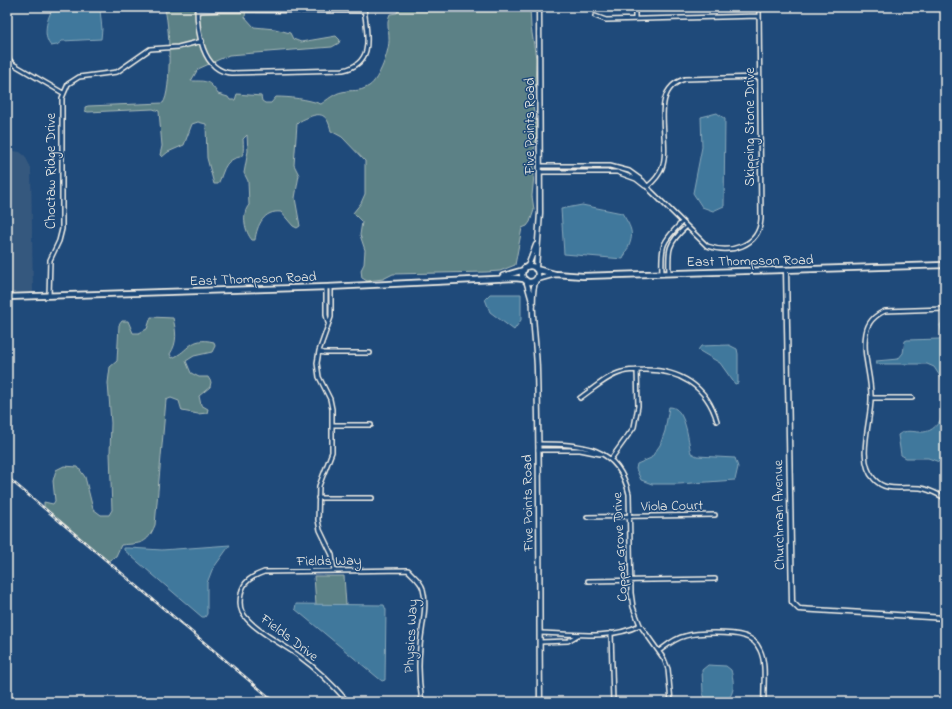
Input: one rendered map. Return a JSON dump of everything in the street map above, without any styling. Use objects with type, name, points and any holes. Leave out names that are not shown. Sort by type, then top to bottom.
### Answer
[{"type":"main road","name":"East Thompson Road","points":[[536,269],[555,274],[583,276],[945,265]]},
{"type":"main road","name":"East Thompson Road","points":[[501,279],[504,276],[526,268]]},
{"type":"main road","points":[[526,268],[536,269],[538,275],[536,279],[531,282],[525,280],[523,274],[526,268]]},
{"type":"main road","name":"East Thompson Road","points":[[536,279],[555,274]]},
{"type":"main road","name":"East Thompson Road","points":[[7,297],[326,287],[501,279],[525,280]]},
{"type":"street","points":[[364,7],[368,44],[365,54],[359,62],[351,68],[343,70],[232,73],[220,70],[211,63],[205,53],[197,9],[364,11]]},
{"type":"street","name":"Five Points Road","points":[[536,269],[536,245],[540,213],[539,7]]},
{"type":"street","points":[[635,7],[635,20]]},
{"type":"street","name":"Skipping Stone Drive","points":[[686,227],[701,242],[713,248],[738,248],[750,242],[758,231],[761,219],[759,7]]},
{"type":"street","points":[[595,16],[606,20],[759,16]]},
{"type":"street","points":[[7,57],[13,64],[63,92],[68,84],[79,77],[117,72],[150,49],[178,47],[202,41]]},
{"type":"street","points":[[647,187],[659,175],[664,162],[664,99],[672,87],[679,81],[685,79],[760,77]]},
{"type":"street","points":[[668,83],[672,87]]},
{"type":"street","name":"Choctaw Ridge Drive","points":[[49,296],[50,260],[59,241],[62,229],[63,92]]},
{"type":"street","points":[[540,166],[621,168],[639,177],[686,227],[673,241],[669,250],[669,273]]},
{"type":"street","points":[[573,166],[573,172]]},
{"type":"street","points":[[540,172],[617,172],[636,180],[647,187]]},
{"type":"street","points":[[662,273],[662,249],[668,237],[682,222]]},
{"type":"street","points":[[668,237],[673,241]]},
{"type":"street","name":"Five Points Road","points":[[526,268],[536,245]]},
{"type":"street","name":"Churchman Avenue","points":[[786,270],[792,602],[799,609],[945,618]]},
{"type":"street","name":"Five Points Road","points":[[536,279],[533,287],[533,305],[537,370],[540,702]]},
{"type":"street","name":"Five Points Road","points":[[525,280],[533,305]]},
{"type":"street","points":[[331,286],[331,317],[317,361],[318,373],[331,401],[332,452],[320,482],[318,498],[319,527],[332,555],[334,571]]},
{"type":"street","points":[[326,287],[326,315],[328,323]]},
{"type":"street","points":[[945,309],[891,310],[880,313],[873,319],[868,327],[865,338],[866,364],[871,398],[866,437],[866,461],[869,473],[875,481],[890,488],[928,489],[945,498]]},
{"type":"street","points":[[319,351],[324,353],[370,353]]},
{"type":"street","points":[[538,450],[590,451],[611,459],[634,427],[638,406],[637,370]]},
{"type":"street","points":[[580,398],[615,374],[622,371],[665,371],[684,377],[699,389],[708,399],[717,421]]},
{"type":"street","points":[[871,398],[912,398]]},
{"type":"street","points":[[332,425],[371,425]]},
{"type":"street","name":"Copper Grove Drive","points":[[538,444],[575,445],[593,449],[611,459],[619,468],[626,481],[629,494],[630,580],[633,607],[640,625],[658,651],[668,669],[671,702]]},
{"type":"street","points":[[318,498],[372,498]]},
{"type":"street","name":"Viola Court","points":[[587,516],[715,515]]},
{"type":"street","name":"Fields Way","points":[[247,581],[254,575],[264,572],[408,570],[411,574]]},
{"type":"street","name":"Physics Way","points":[[411,574],[418,580],[423,589],[424,622],[420,646],[419,684],[422,702]]},
{"type":"street","points":[[588,581],[715,579]]},
{"type":"street","name":"Fields Drive","points":[[247,581],[242,588],[241,593],[241,611],[261,631],[300,656],[348,702]]},
{"type":"street","points":[[540,633],[611,633],[631,630],[640,625]]},
{"type":"street","points":[[611,633],[613,702]]},
{"type":"street","points":[[540,642],[568,641],[580,634]]},
{"type":"street","points":[[658,651],[676,639],[694,634],[736,634],[746,636],[754,641],[760,649],[763,659],[764,702]]},
{"type":"shaded area","points":[[78,9],[100,10],[102,29],[101,39],[62,41],[57,45],[51,46],[48,42],[46,29],[51,12]]},
{"type":"shaded area","points":[[717,113],[725,119],[724,206],[713,211],[702,207],[693,193],[702,147],[701,117]]},
{"type":"shaded area","points":[[7,150],[20,152],[25,156],[31,168],[33,296],[7,297]]},
{"type":"shaded area","points":[[582,205],[622,213],[629,225],[632,235],[623,259],[564,254],[561,209]]},
{"type":"shaded area","points":[[490,294],[521,294],[521,320],[514,330],[490,312],[485,299]]},
{"type":"shaded area","points":[[945,318],[945,384],[934,367],[927,364],[876,364],[876,361],[898,359],[903,353],[905,341],[907,340],[940,339],[942,335],[940,325]]},
{"type":"shaded area","points":[[729,345],[737,349],[738,354],[738,383],[735,384],[720,363],[698,350],[701,346]]},
{"type":"shaded area","points":[[669,407],[675,408],[683,418],[691,453],[697,456],[735,458],[738,467],[735,480],[679,484],[652,484],[641,480],[636,469],[637,464],[651,458],[660,445],[665,431]]},
{"type":"shaded area","points":[[945,412],[945,464],[928,458],[906,458],[901,455],[898,435],[909,431],[921,432],[933,429],[939,423]]},
{"type":"shaded area","points":[[230,545],[212,570],[207,583],[207,614],[205,617],[202,617],[124,550],[124,548],[162,550]]},
{"type":"shaded area","points":[[296,604],[384,605],[386,610],[385,680],[382,681],[295,609]]},
{"type":"shaded area","points":[[708,665],[726,666],[731,670],[733,688],[731,696],[724,702],[708,702],[703,694],[702,670]]},
{"type":"green space","points":[[164,7],[246,7],[245,17],[254,27],[275,29],[290,33],[293,39],[301,42],[336,36],[340,40],[339,43],[332,47],[229,55],[198,69],[191,81],[207,82],[218,94],[228,97],[230,100],[235,100],[237,94],[261,96],[262,101],[265,103],[271,103],[276,97],[281,97],[321,104],[339,93],[359,90],[373,83],[380,71],[388,50],[388,23],[390,14],[397,13],[400,7],[530,7],[531,27],[536,58],[535,89],[532,99],[537,134],[533,155],[534,175],[532,196],[534,210],[530,222],[527,226],[522,228],[515,265],[500,271],[393,274],[383,279],[367,281],[362,278],[361,270],[364,264],[365,250],[360,235],[362,222],[353,213],[361,203],[365,194],[365,161],[342,137],[331,131],[328,122],[324,116],[321,115],[314,115],[297,124],[294,165],[299,175],[295,198],[300,226],[297,228],[293,226],[281,212],[270,213],[262,220],[255,240],[252,240],[247,232],[245,223],[245,213],[249,205],[248,181],[244,173],[248,151],[247,135],[243,139],[242,155],[231,160],[227,164],[218,184],[214,184],[207,158],[206,124],[198,122],[192,124],[184,145],[168,152],[162,157],[160,155],[162,146],[159,111],[153,109],[85,111],[85,107],[88,106],[163,103],[166,96],[169,71],[168,26]]},
{"type":"green space","points":[[151,317],[173,318],[176,336],[173,350],[170,354],[172,358],[183,352],[190,345],[199,341],[214,342],[215,346],[212,352],[194,356],[186,361],[191,373],[199,377],[208,377],[211,382],[210,387],[199,396],[201,405],[208,409],[207,413],[198,414],[182,411],[179,401],[171,398],[166,400],[155,525],[146,540],[138,543],[121,545],[116,556],[108,561],[44,507],[44,502],[53,504],[55,501],[53,481],[56,470],[64,466],[78,467],[85,477],[93,509],[101,515],[109,515],[112,510],[110,453],[111,423],[108,383],[110,367],[117,361],[119,325],[122,321],[128,321],[133,333],[139,333],[147,329]]},
{"type":"green space","points":[[314,576],[344,576],[346,605],[316,605]]},
{"type":"railway","points":[[7,477],[275,702]]}]
